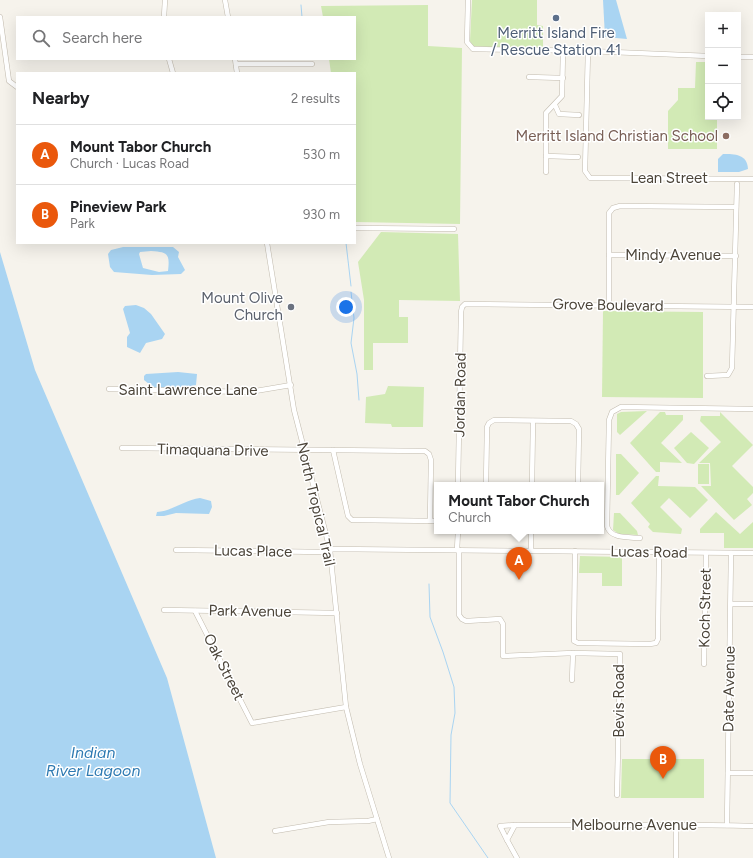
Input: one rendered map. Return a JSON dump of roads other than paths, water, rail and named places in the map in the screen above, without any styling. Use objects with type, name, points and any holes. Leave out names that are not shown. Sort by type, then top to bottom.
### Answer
[{"type":"street","points":[[164,16],[165,0]]},
{"type":"street","points":[[224,0],[228,16]]},
{"type":"street","points":[[468,0],[467,42],[470,47],[477,50],[588,51],[705,56]]},
{"type":"street","points":[[0,17],[9,80],[16,86]]},
{"type":"street","points":[[546,172],[546,113],[562,96],[563,51]]},
{"type":"street","name":"Lean Street","points":[[588,51],[586,175],[590,178],[753,179]]},
{"type":"street","points":[[741,57],[753,57]]},
{"type":"street","points":[[169,60],[173,72]]},
{"type":"street","points":[[238,72],[235,61],[312,64]]},
{"type":"street","points":[[529,77],[563,78]]},
{"type":"street","points":[[555,105],[559,114],[579,114]]},
{"type":"street","points":[[546,156],[578,157]]},
{"type":"street","points":[[708,376],[725,376],[732,371],[732,316],[735,307],[737,184]]},
{"type":"street","points":[[609,305],[610,213],[613,208],[620,206],[736,207]]},
{"type":"street","points":[[356,228],[454,229]]},
{"type":"street","name":"North Tropical Trail","points":[[267,244],[291,385],[304,451],[330,550],[346,707],[360,763],[389,858]]},
{"type":"street","name":"Mindy Avenue","points":[[609,255],[736,256]]},
{"type":"street","name":"Grove Boulevard","points":[[464,306],[469,304],[753,307]]},
{"type":"street","name":"Jordan Road","points":[[458,482],[461,312],[464,306]]},
{"type":"street","name":"Saint Lawrence Lane","points":[[109,389],[249,392],[291,385]]},
{"type":"street","points":[[640,538],[615,535],[608,529],[609,420],[612,412],[621,407],[753,409]]},
{"type":"street","points":[[486,482],[487,427],[489,423],[494,420],[571,421],[576,424],[578,429],[578,482]]},
{"type":"street","points":[[532,482],[533,421]]},
{"type":"street","name":"Timaquana Drive","points":[[122,448],[304,451],[420,450],[429,454],[431,460],[430,521]]},
{"type":"street","points":[[333,450],[348,516],[352,520],[434,521]]},
{"type":"street","points":[[458,534],[458,550]]},
{"type":"street","points":[[531,534],[531,551]]},
{"type":"street","name":"Lucas Place","points":[[176,550],[323,552],[330,550]]},
{"type":"street","name":"Lucas Road","points":[[330,550],[753,553]]},
{"type":"street","name":"Bevis Road","points":[[458,550],[460,615],[462,619],[466,621],[500,619],[503,624],[503,656],[573,653],[620,654],[617,795]]},
{"type":"street","points":[[575,551],[574,641],[578,643],[650,644],[656,643],[658,639],[659,552]]},
{"type":"street","name":"Koch Street","points":[[704,664],[706,553]]},
{"type":"street","name":"Date Avenue","points":[[727,825],[731,553]]},
{"type":"street","points":[[730,604],[753,604]]},
{"type":"street","name":"Park Avenue","points":[[164,610],[337,613]]},
{"type":"street","name":"Oak Street","points":[[195,611],[252,724],[346,707]]},
{"type":"street","points":[[572,680],[573,653]]},
{"type":"street","points":[[728,773],[753,773]]},
{"type":"street","points":[[275,832],[329,822],[368,821],[377,819]]},
{"type":"street","points":[[676,824],[676,858]]},
{"type":"street","name":"Melbourne Avenue","points":[[507,840],[500,826],[676,824],[753,826]]},
{"type":"street","points":[[515,825],[507,840],[517,858]]},
{"type":"water","points":[[603,0],[616,0],[627,39],[605,37]]},
{"type":"water","points":[[723,154],[740,156],[745,160],[748,169],[739,172],[718,172],[718,159]]},
{"type":"water","points":[[123,247],[173,247],[179,252],[178,257],[185,270],[181,274],[152,275],[114,272],[110,267],[108,254],[111,250]],"holes":[[[140,252],[161,252],[167,255],[169,261],[168,271],[159,272],[143,268],[139,254]]]},
{"type":"water","name":"Indian River Lagoon","points":[[0,252],[35,370],[167,678],[216,858],[0,858]]},
{"type":"water","points":[[136,305],[144,308],[151,314],[165,334],[162,339],[146,343],[140,353],[127,347],[127,337],[130,333],[123,309],[125,306]]},
{"type":"water","points":[[178,372],[197,374],[196,385],[188,387],[154,388],[144,380],[144,376],[146,374]]},
{"type":"water","points":[[200,498],[211,501],[212,507],[209,514],[176,513],[156,516],[157,512],[168,510]]},
{"type":"waterway","points":[[301,5],[302,16]]},
{"type":"waterway","points":[[346,244],[351,286]]},
{"type":"waterway","points":[[351,292],[354,318],[351,343],[357,374],[359,400]]},
{"type":"waterway","points":[[429,584],[430,617],[454,687],[455,713],[451,735],[450,803],[488,858]]},
{"type":"place","name":"Merritt Island Fire / Rescue Station 41","points":[[556,18]]},
{"type":"place","name":"Merritt Island Christian School","points":[[726,136]]},
{"type":"place","name":"Mount Olive Church","points":[[291,307]]},
{"type":"place","name":"Mount Tabor Church","points":[[519,580]]},
{"type":"place","name":"Pineview Park","points":[[663,779]]}]
